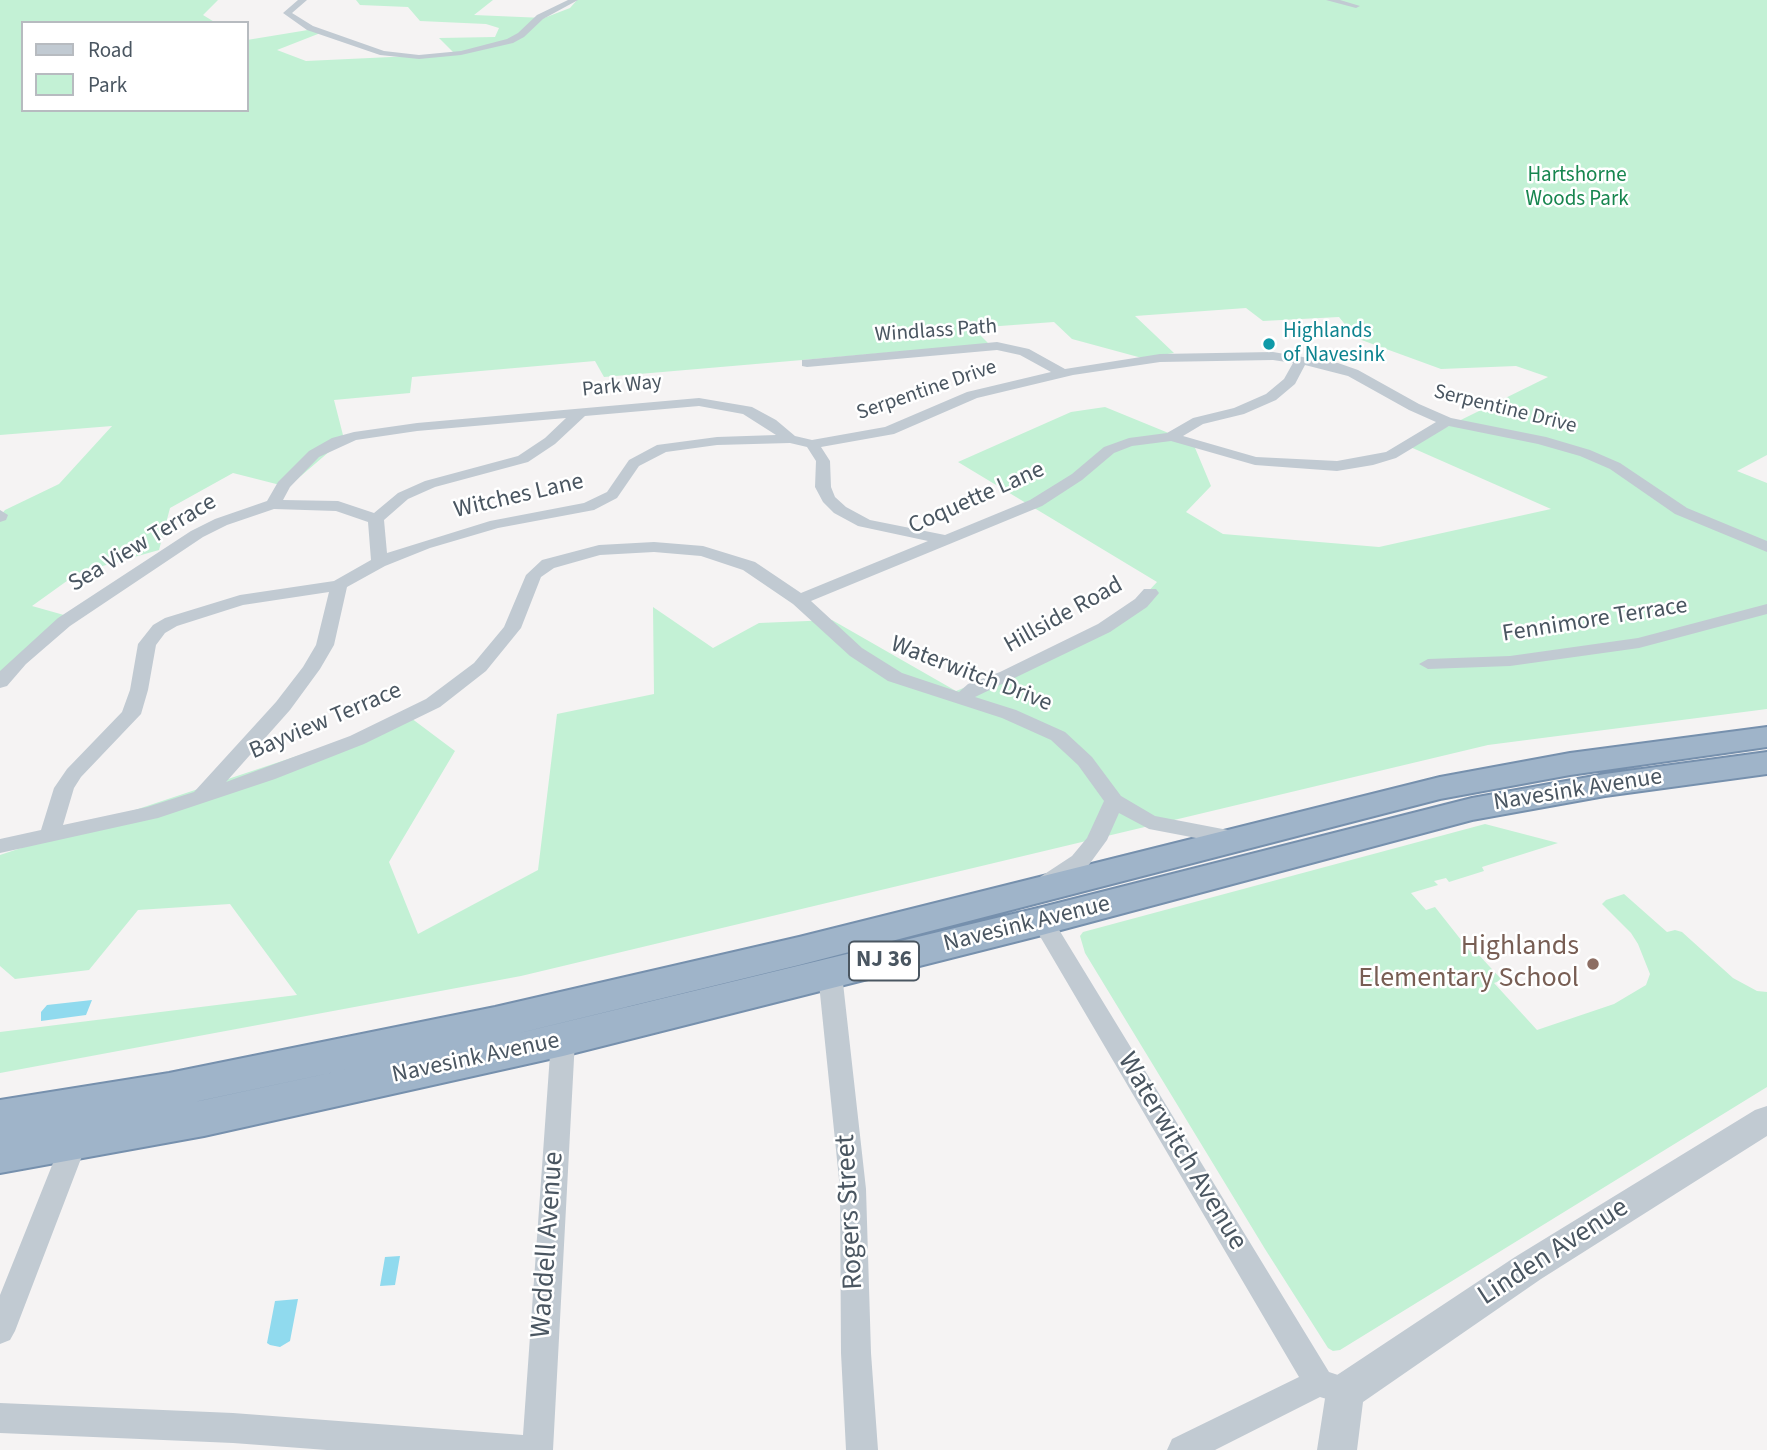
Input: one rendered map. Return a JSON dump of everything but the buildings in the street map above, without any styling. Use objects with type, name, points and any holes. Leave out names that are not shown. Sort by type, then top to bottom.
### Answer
[{"type":"highway","name":"Navesink Avenue","points":[[0,1154],[204,1118],[563,1040],[830,974],[1243,839],[1427,791],[1505,775],[1767,737]]},
{"type":"highway","name":"Navesink Avenue","points":[[0,1118],[169,1090],[495,1023],[1037,907],[1472,809],[1592,787],[1767,762]]},
{"type":"street","points":[[303,0],[287,13],[296,21],[322,33],[347,38],[392,55],[453,55],[510,41],[521,35],[540,17],[574,0]]},
{"type":"street","points":[[1330,0],[1356,6]]},
{"type":"street","name":"Windlass Path","points":[[807,363],[997,346],[1024,352],[1062,373]]},
{"type":"street","name":"Serpentine Drive","points":[[812,444],[889,431],[972,396],[1062,373],[1160,358],[1252,355],[1301,360],[1353,373],[1413,407],[1447,421],[1541,440],[1594,456],[1636,480],[1681,511],[1767,547]]},
{"type":"street","points":[[1171,437],[1198,421],[1239,411],[1271,397],[1290,381],[1301,360]]},
{"type":"street","name":"Park Way","points":[[273,504],[283,485],[299,467],[337,441],[417,426],[667,403],[719,403],[754,413],[786,440],[812,444]]},
{"type":"street","points":[[379,562],[376,519],[402,496],[421,487],[523,459],[550,441],[582,412]]},
{"type":"street","name":"Coquette Lane","points":[[799,600],[1036,503],[1119,445],[1138,439],[1171,437],[1255,461],[1337,466],[1373,461],[1391,455],[1447,421]]},
{"type":"street","name":"Witches Lane","points":[[339,585],[379,562],[473,530],[602,501],[617,491],[634,463],[662,448],[705,442],[786,440]]},
{"type":"street","points":[[812,444],[822,461],[823,487],[828,499],[840,510],[873,526],[943,539]]},
{"type":"street","name":"Sea View Terrace","points":[[0,682],[42,639],[119,584],[205,530],[273,504],[338,506],[376,519]]},
{"type":"street","name":"Waterwitch Drive","points":[[605,549],[679,548],[723,555],[749,566],[799,600],[856,652],[895,677],[962,698],[1047,729],[1058,736],[1085,761],[1114,802]]},
{"type":"street","name":"Bayview Terrace","points":[[0,846],[151,813],[201,797],[318,756],[433,703],[467,679],[505,639],[519,614],[527,585],[534,575],[561,558],[605,549]]},
{"type":"street","points":[[49,837],[64,788],[74,773],[131,714],[139,690],[143,655],[147,644],[159,629],[186,615],[240,600],[339,585],[325,645],[311,669],[283,706],[201,797]]},
{"type":"street","name":"Hillside Road","points":[[962,698],[975,688],[1007,676],[1097,632],[1141,603],[1150,593]]},
{"type":"street","name":"Fennimore Terrace","points":[[1428,664],[1510,661],[1639,643],[1767,609]]},
{"type":"street","points":[[1037,907],[1096,840],[1114,802],[1149,822],[1202,834],[1243,839]]},
{"type":"street","name":"Waterwitch Avenue","points":[[1037,907],[1332,1387]]},
{"type":"street","name":"Rogers Street","points":[[830,974],[853,1189],[856,1353],[862,1450]]},
{"type":"street","name":"Waddell Avenue","points":[[537,1450],[563,1040]]},
{"type":"street","name":"Linden Avenue","points":[[1332,1387],[1767,1119]]},
{"type":"street","points":[[0,1331],[74,1143]]},
{"type":"street","points":[[1183,1450],[1332,1387],[1337,1450]]},
{"type":"street","points":[[0,1418],[17,1421],[233,1428],[523,1450]]},
{"type":"green space","name":"Hartshorne Woods Park","points":[[0,0],[218,0],[203,15],[213,21],[21,21],[21,112],[248,112],[248,40],[314,29],[323,32],[277,50],[306,61],[455,54],[439,38],[495,37],[499,28],[486,24],[420,21],[408,7],[360,5],[356,0],[493,0],[474,15],[544,18],[570,8],[577,0],[1767,0],[1767,455],[1737,471],[1767,483],[1767,709],[1488,745],[521,976],[0,1073],[0,1032],[297,995],[230,904],[138,910],[89,970],[15,979],[0,966],[0,855],[411,718],[455,751],[389,862],[418,934],[538,870],[557,714],[654,694],[653,607],[713,648],[759,623],[832,620],[956,691],[1115,627],[1157,582],[958,462],[1071,412],[1105,407],[1193,443],[1211,486],[1186,512],[1223,534],[1379,547],[1551,509],[1408,446],[1548,377],[1516,366],[1441,369],[1356,338],[1339,317],[1263,321],[1246,308],[1135,316],[1174,353],[1142,358],[1072,339],[1054,322],[973,328],[989,344],[604,377],[595,361],[412,377],[410,393],[334,400],[344,439],[288,487],[233,473],[170,508],[159,550],[78,573],[32,606],[71,617],[0,681],[0,516],[5,510],[59,484],[112,426],[0,435]]},
{"type":"green space","points":[[1485,824],[1558,843],[1482,867],[1484,871],[1449,882],[1446,878],[1434,881],[1438,885],[1411,893],[1426,910],[1435,907],[1473,955],[1478,954],[1502,980],[1494,983],[1537,1030],[1614,1004],[1646,985],[1650,974],[1638,944],[1631,933],[1602,904],[1624,894],[1667,932],[1682,932],[1733,978],[1757,991],[1767,992],[1767,1087],[1340,1350],[1333,1351],[1328,1348],[1265,1249],[1085,953],[1080,936],[1083,932]]},
{"type":"water","points":[[92,1000],[86,1015],[41,1021],[41,1012],[47,1005]]},
{"type":"water","points":[[400,1256],[395,1285],[380,1286],[385,1257]]},
{"type":"water","points":[[298,1299],[290,1341],[280,1347],[270,1345],[267,1343],[275,1301]]},
{"type":"place","name":"Highlands of Navesink","points":[[1269,344]]},
{"type":"place","name":"Highlands Elementary School","points":[[1593,964]]}]
